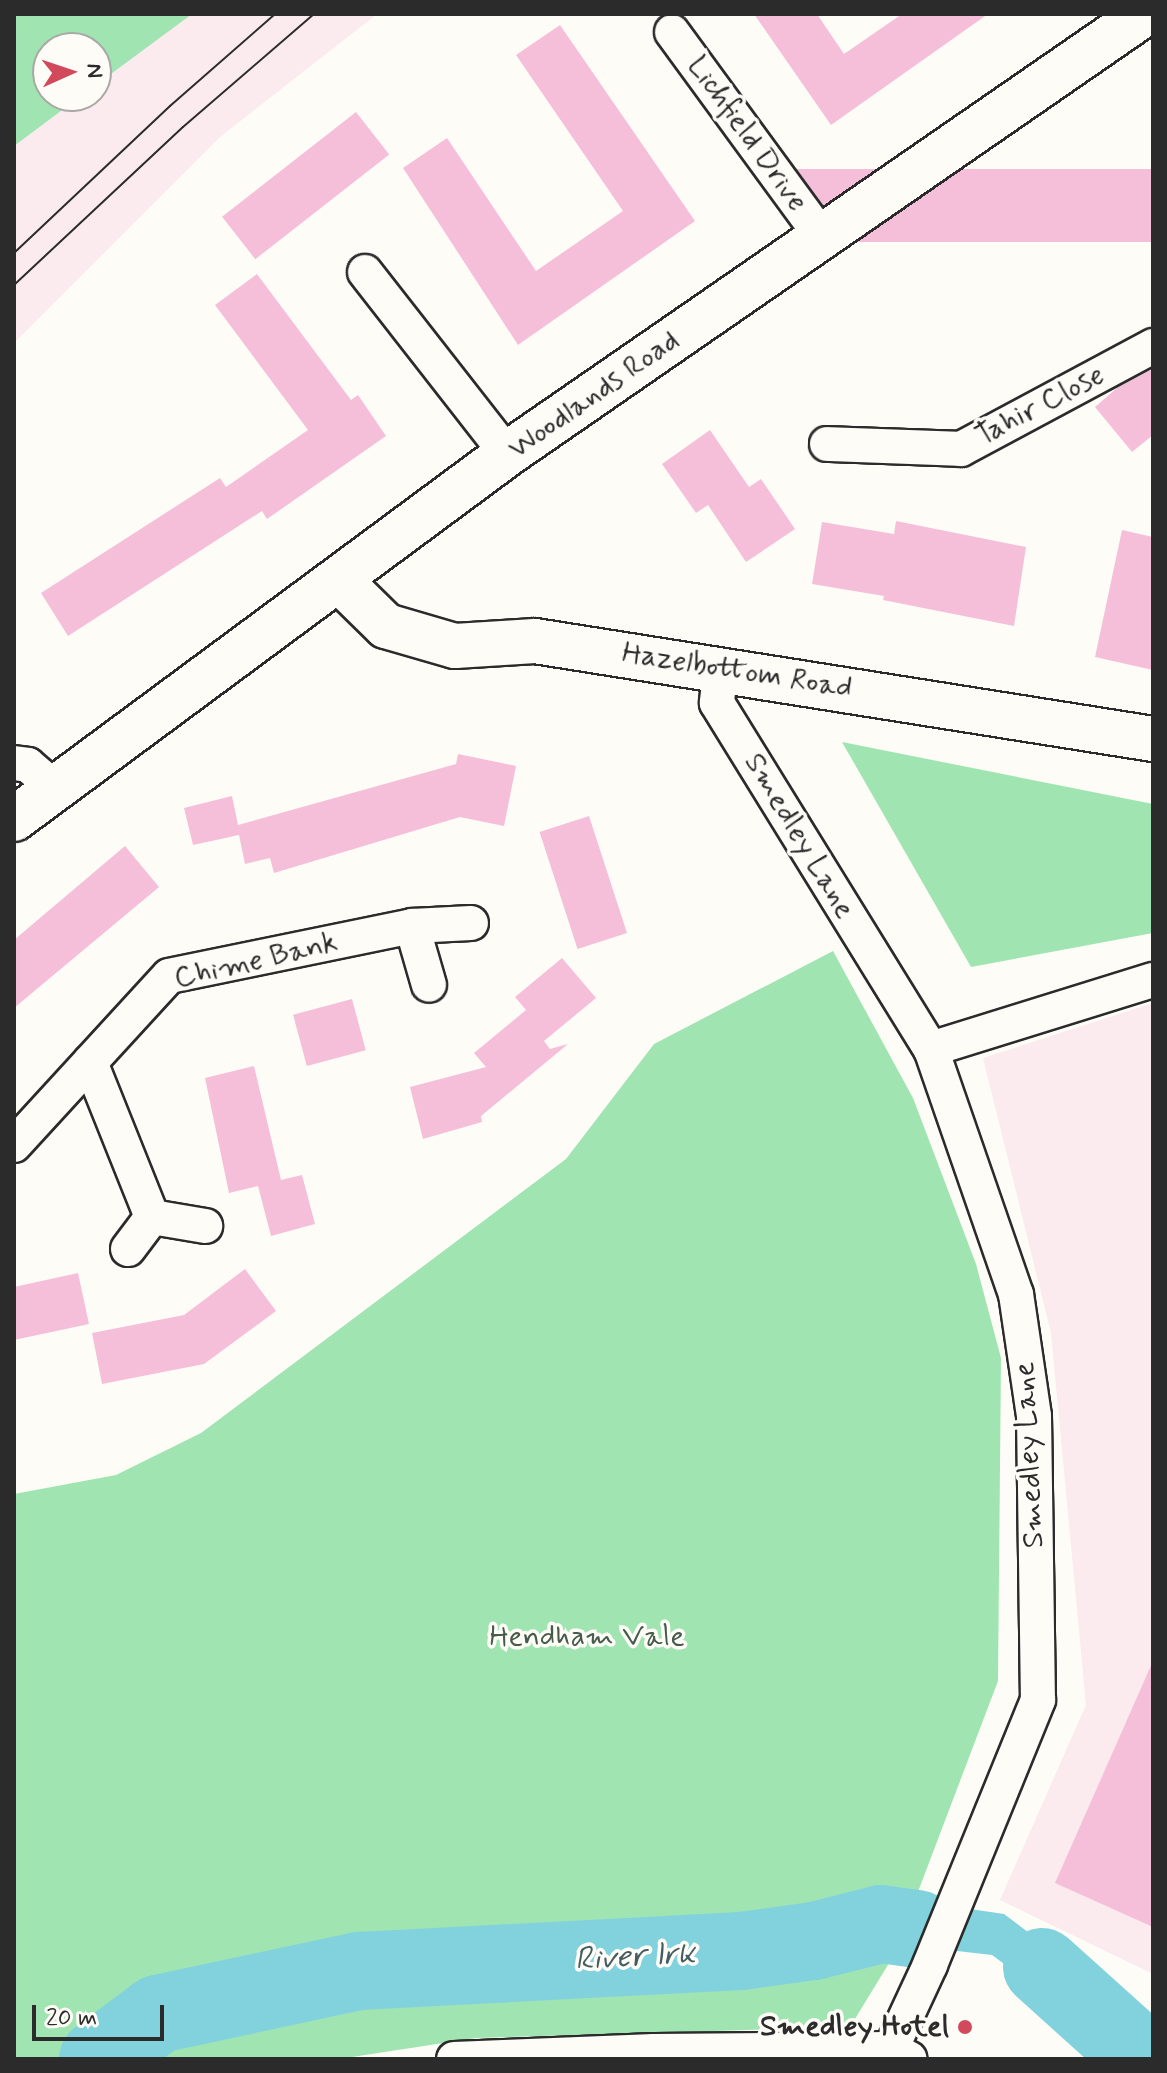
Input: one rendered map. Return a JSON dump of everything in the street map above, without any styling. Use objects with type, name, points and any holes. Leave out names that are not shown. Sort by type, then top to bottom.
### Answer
[{"type":"street","name":"Woodlands Road","points":[[14,819],[53,787],[507,454],[1144,14]]},
{"type":"street","name":"Lichfield Drive","points":[[672,32],[822,237]]},
{"type":"street","points":[[365,272],[507,454]]},
{"type":"street","name":"Tahir Close","points":[[827,444],[961,449],[1153,346]]},
{"type":"street","name":"Hazelbottom Road","points":[[339,580],[386,626],[455,646],[535,641],[721,668],[1153,739]]},
{"type":"street","name":"Smedley Lane","points":[[721,668],[717,703],[931,1049],[1016,1294],[1034,1416],[1038,1700],[961,1884],[901,2054]]},
{"type":"street","points":[[14,763],[28,765],[53,787]]},
{"type":"street","name":"Chime Bank","points":[[14,1145],[169,976],[412,926],[471,923]]},
{"type":"street","points":[[412,926],[429,985]]},
{"type":"street","points":[[931,1049],[1153,980]]},
{"type":"street","points":[[90,1062],[152,1217]]},
{"type":"street","points":[[152,1217],[205,1226]]},
{"type":"street","points":[[128,1249],[152,1217]]},
{"type":"street","points":[[454,2059],[654,2051],[901,2054]]},
{"type":"shaded area","points":[[18,14],[377,14],[221,136],[14,343],[14,17]]},
{"type":"shaded area","points":[[1153,1003],[1153,1974],[1000,1900],[1086,1705],[1051,1333],[983,1058]]},
{"type":"green space","points":[[14,14],[192,14],[112,73],[112,32],[32,32],[32,112],[60,112],[14,146]]},
{"type":"green space","points":[[842,742],[1153,804],[1153,933],[971,967]]},
{"type":"green space","name":"Hendham Vale","points":[[833,951],[913,1098],[976,1264],[1001,1358],[998,1681],[894,1955],[850,2027],[476,2038],[339,2059],[14,2059],[14,1494],[116,1475],[201,1433],[566,1159],[654,1044]]},
{"type":"water","points":[[895,1898],[1004,1914],[1144,2020],[1116,2047],[992,1955],[870,1941],[811,1963],[813,1921],[870,1901]]},
{"type":"building","points":[[754,14],[817,14],[844,54],[902,14],[988,14],[831,125]]},
{"type":"building","points":[[560,25],[695,221],[518,345],[403,168],[447,138],[536,271],[623,211],[516,55]]},
{"type":"building","points":[[356,112],[389,155],[255,259],[222,217]]},
{"type":"building","points":[[793,169],[1153,169],[1153,242],[793,242]]},
{"type":"building","points":[[257,274],[351,400],[358,395],[386,436],[267,519],[262,511],[68,636],[41,593],[220,478],[226,487],[308,430],[215,305]]},
{"type":"building","points":[[1153,369],[1153,435],[1132,452],[1095,407],[1118,387]]},
{"type":"building","points":[[710,430],[749,487],[761,479],[795,529],[746,562],[708,505],[696,513],[662,464]]},
{"type":"building","points":[[896,521],[1026,547],[1014,626],[883,600],[884,596],[812,584],[822,522],[894,534]]},
{"type":"building","points":[[1122,530],[1153,537],[1153,670],[1095,657]]},
{"type":"building","points":[[458,754],[516,766],[504,826],[460,817],[274,873],[270,858],[245,864],[239,835],[193,845],[184,808],[232,796],[238,825],[456,764]]},
{"type":"building","points":[[589,816],[627,933],[578,949],[540,832]]},
{"type":"building","points":[[125,846],[159,887],[14,1008],[14,940]]},
{"type":"building","points":[[562,958],[596,998],[544,1041],[550,1049],[568,1044],[481,1116],[482,1122],[423,1139],[410,1087],[486,1067],[474,1053],[526,1010],[515,997]]},
{"type":"building","points":[[352,999],[366,1050],[307,1066],[293,1015]]},
{"type":"building","points":[[254,1066],[281,1180],[302,1175],[315,1224],[271,1236],[258,1186],[229,1193],[205,1078]]},
{"type":"building","points":[[245,1269],[276,1311],[204,1364],[102,1384],[92,1333],[184,1315]]},
{"type":"building","points":[[78,1273],[89,1324],[14,1340],[14,1287]]},
{"type":"building","points":[[1153,1661],[1153,1927],[1055,1883]]},
{"type":"waterway","name":"River Irk","points":[[98,2059],[158,2014],[359,1971],[741,1951],[814,1941],[881,1924],[918,1929]]},
{"type":"waterway","name":"River Irk","points":[[1042,1967],[1144,2059]]},
{"type":"tram line","points":[[14,253],[170,106],[275,14]]},
{"type":"tram line","points":[[14,285],[183,127],[314,14]]},
{"type":"place","name":"Smedley Hotel","points":[[965,2027]]}]
